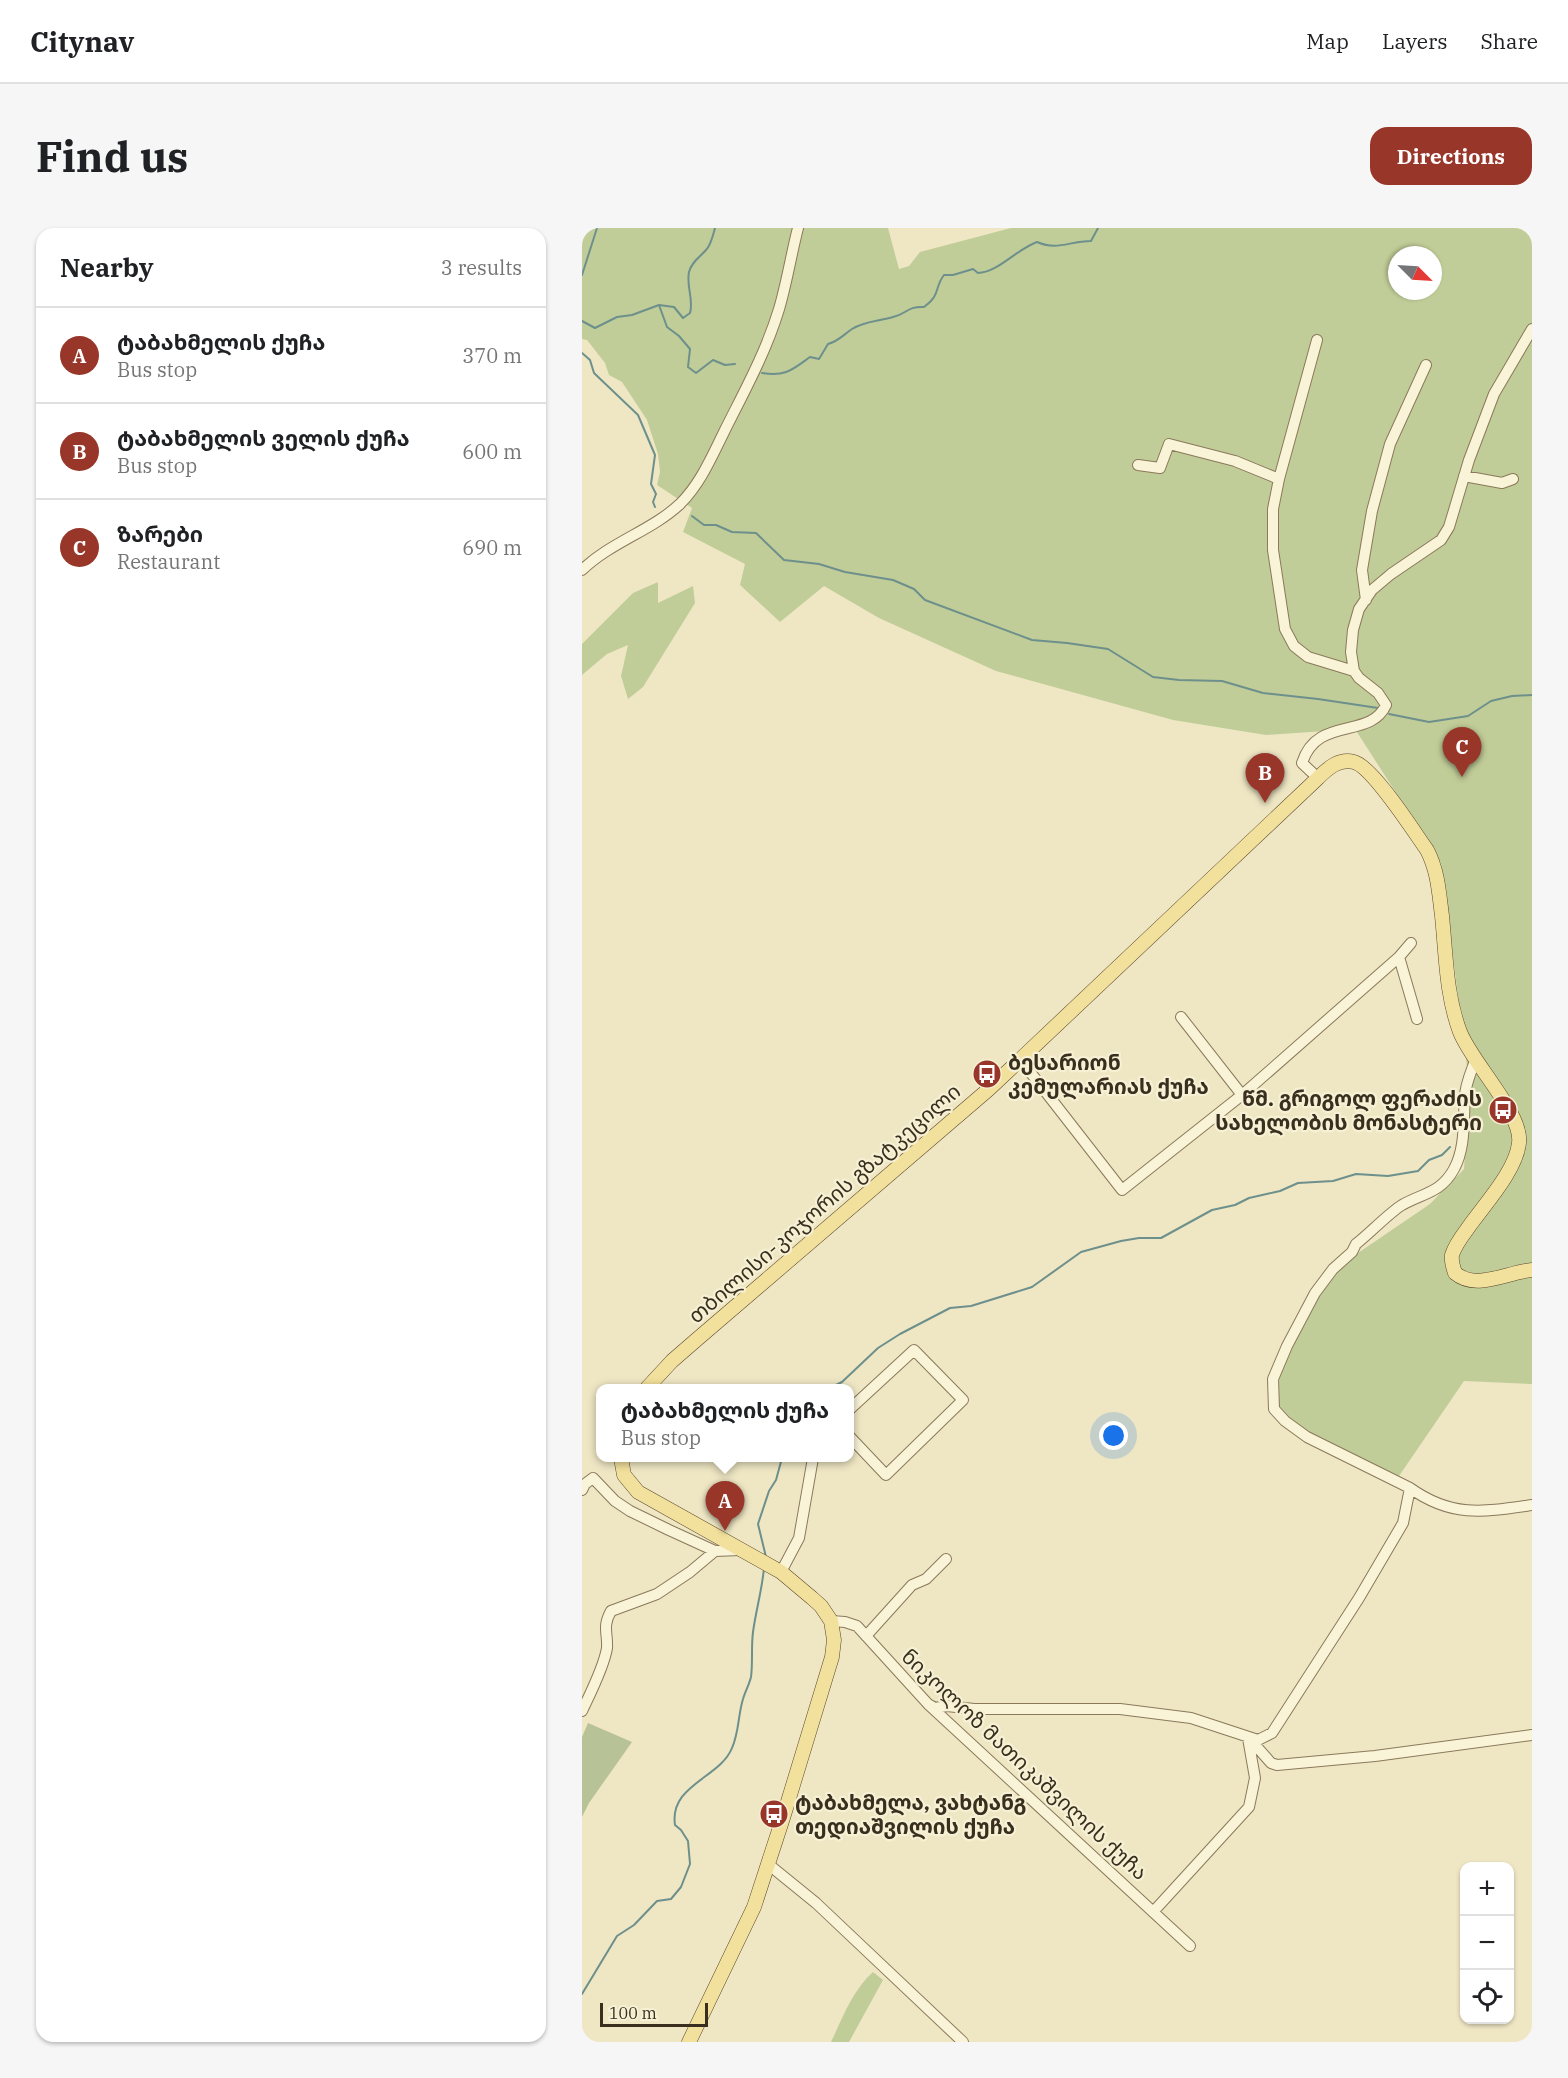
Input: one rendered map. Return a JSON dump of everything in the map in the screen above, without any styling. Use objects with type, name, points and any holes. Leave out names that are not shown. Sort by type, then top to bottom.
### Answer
[{"type":"main road","name":"თბილისი-კოჯორის გზატკეცილი","points":[[651,1384],[672,1361],[989,1089],[1318,778],[1331,766],[1341,762],[1353,761],[1366,768],[1427,850],[1433,862],[1439,887],[1450,998],[1461,1035],[1518,1128],[1520,1140],[1508,1172],[1459,1240],[1452,1256],[1455,1273],[1461,1278],[1474,1281],[1532,1270]]},
{"type":"main road","points":[[622,1462],[624,1475],[638,1492],[770,1566],[812,1598],[831,1622],[834,1640],[832,1657],[754,1907],[689,2042]]},
{"type":"street","points":[[582,570],[594,558],[660,520],[679,505],[695,487],[764,351],[780,308],[798,228]]},
{"type":"street","points":[[1318,778],[1302,763],[1308,750],[1332,731],[1352,728],[1370,721],[1382,713],[1386,705],[1378,693],[1354,671],[1351,652],[1353,630],[1359,609],[1372,590],[1391,574],[1441,540],[1449,527],[1464,476],[1494,394],[1532,329]]},
{"type":"street","points":[[1317,340],[1279,479],[1273,509],[1273,550],[1285,629],[1294,646],[1308,657],[1354,671]]},
{"type":"street","points":[[1366,600],[1362,570],[1375,500],[1390,444],[1426,365]]},
{"type":"street","points":[[1138,465],[1160,468],[1170,444],[1235,461],[1279,479]]},
{"type":"street","points":[[1464,476],[1502,483],[1513,479]]},
{"type":"street","points":[[1020,1059],[1122,1190],[1242,1095],[1399,957],[1410,943]]},
{"type":"street","points":[[1399,957],[1417,1019]]},
{"type":"street","points":[[1181,1017],[1242,1095]]},
{"type":"street","points":[[1475,1061],[1465,1095],[1465,1126],[1455,1168],[1446,1181],[1431,1193],[1402,1205],[1356,1244],[1352,1252],[1333,1269],[1315,1293],[1287,1346],[1273,1379],[1274,1409],[1285,1421],[1307,1437],[1446,1508],[1470,1510],[1532,1505]]},
{"type":"street","points":[[854,1404],[914,1350],[963,1400],[886,1475],[854,1442]]},
{"type":"street","points":[[770,1566],[799,1538],[812,1462]]},
{"type":"street","points":[[582,1490],[585,1484],[593,1478],[615,1501],[630,1511],[715,1551],[742,1550]]},
{"type":"street","points":[[928,1704],[935,1708],[947,1706],[974,1709],[1120,1709],[1191,1718],[1258,1740],[1272,1734],[1359,1598],[1402,1523],[1410,1488]]},
{"type":"street","points":[[582,1711],[605,1657],[607,1646],[604,1627],[611,1611],[657,1594],[690,1572],[715,1551]]},
{"type":"street","points":[[866,1636],[912,1585],[926,1579],[946,1559]]},
{"type":"street","name":"ნიკოლოზ მათიკაშვილის ქუჩა","points":[[831,1622],[845,1622],[857,1626],[928,1704],[1190,1946]]},
{"type":"street","points":[[1248,1738],[1271,1763],[1277,1765],[1375,1756],[1532,1735]]},
{"type":"street","points":[[1153,1912],[1249,1807],[1255,1778],[1248,1738]]},
{"type":"street","points":[[768,1864],[816,1903],[963,2042]]},
{"type":"green space","points":[[582,228],[888,228],[899,269],[909,266],[920,252],[1011,228],[1532,228],[1532,1384],[1464,1381],[1399,1476],[1308,1435],[1276,1408],[1274,1380],[1302,1320],[1335,1270],[1430,1204],[1464,1169],[1469,1082],[1441,863],[1355,729],[1266,735],[1173,720],[996,671],[879,618],[824,586],[780,622],[740,585],[745,564],[683,532],[692,508],[657,485],[660,472],[658,454],[647,420],[622,382],[609,375],[605,363],[587,340],[582,339]]},
{"type":"green space","points":[[658,582],[658,603],[693,586],[695,603],[643,687],[628,699],[621,676],[628,645],[607,654],[582,675],[582,644],[633,593]]},
{"type":"green space","points":[[588,1723],[632,1742],[589,1803],[582,1817],[582,1737]]},
{"type":"green space","points":[[873,1972],[883,1980],[849,2042],[831,2042],[859,1987]]},
{"type":"waterway","points":[[582,275],[597,228]]},
{"type":"waterway","points":[[582,321],[595,328],[617,317],[632,315],[659,305],[674,307],[683,318],[690,313],[691,308],[688,282],[690,268],[708,248],[715,228]]},
{"type":"waterway","points":[[762,373],[783,373],[810,357],[819,359],[828,344],[838,340],[857,326],[898,316],[910,309],[924,307],[933,299],[944,275],[953,275],[973,269],[978,273],[985,272],[1037,242],[1058,246],[1091,241],[1098,228]]},
{"type":"waterway","points":[[659,305],[667,327],[690,349],[688,367],[696,373],[713,360],[725,365],[735,364]]},
{"type":"waterway","points":[[582,353],[590,360],[594,373],[638,415],[655,455],[651,484],[656,494],[653,502],[655,507]]},
{"type":"waterway","points":[[692,516],[704,525],[716,525],[732,532],[756,533],[784,560],[819,564],[845,572],[893,580],[914,589],[925,600],[1032,640],[1108,649],[1153,677],[1222,681],[1263,693],[1378,708]]},
{"type":"waterway","points":[[1389,714],[1429,722],[1468,716],[1491,701],[1512,696],[1532,695]]},
{"type":"waterway","points":[[838,1384],[878,1348],[900,1334],[950,1308],[971,1306],[1032,1287],[1081,1252],[1121,1241],[1161,1238],[1212,1210],[1280,1191],[1298,1183],[1333,1181],[1356,1174],[1388,1176],[1418,1171],[1429,1160],[1442,1155],[1450,1147]]},
{"type":"waterway","points":[[766,1557],[758,1524],[781,1462]]},
{"type":"waterway","points":[[582,1994],[617,1936],[634,1925],[657,1901],[671,1899],[681,1887],[690,1864],[688,1841],[675,1825],[675,1811],[687,1791],[717,1767],[732,1748],[741,1705],[751,1677],[753,1632],[764,1568]]},
{"type":"place","name":"ზარები","points":[[1462,777]]},
{"type":"place","name":"ტაბახმელის ველის ქუჩა","points":[[1265,803]]},
{"type":"place","name":"ბესარიონ კემულარიას ქუჩა","points":[[987,1074]]},
{"type":"place","name":"წმ. გრიგოლ ფერაძის სახელობის მონასტერი","points":[[1503,1110]]},
{"type":"place","name":"ტაბახმელის ქუჩა","points":[[725,1531]]},
{"type":"place","name":"ტაბახმელა, ვახტანგ თედიაშვილის ქუჩა","points":[[774,1814]]}]
